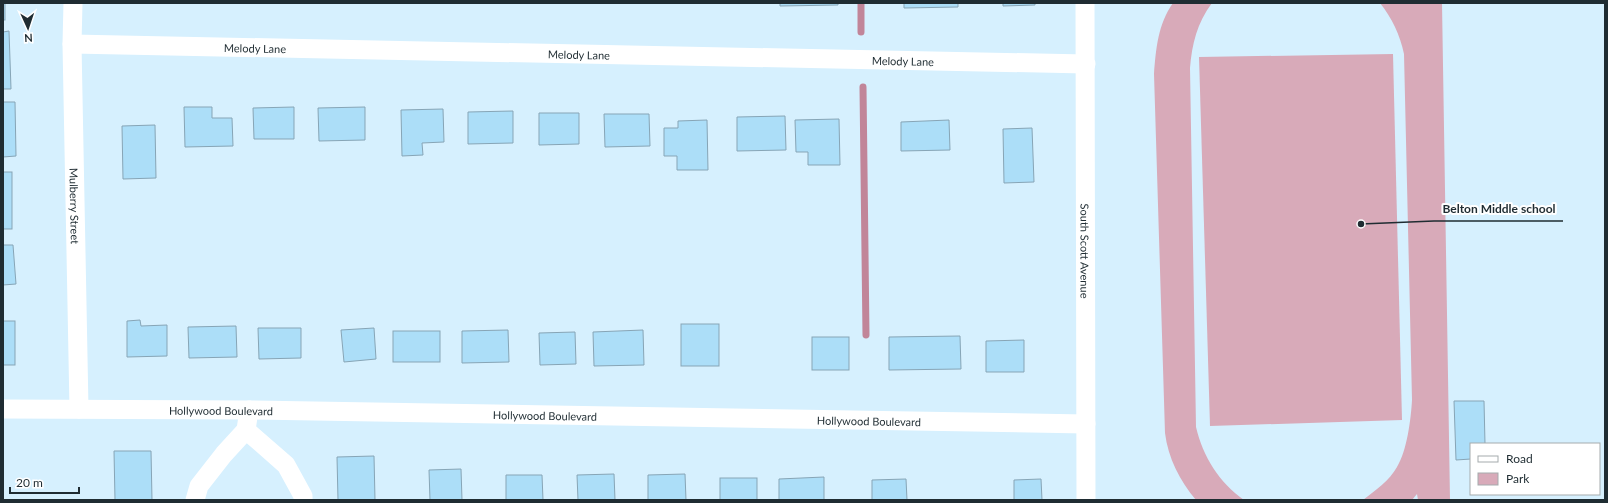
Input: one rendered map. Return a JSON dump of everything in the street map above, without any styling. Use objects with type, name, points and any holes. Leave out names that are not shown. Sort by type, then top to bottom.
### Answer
[{"type":"street","name":"Mulberry Street","points":[[73,3],[72,44],[79,409]]},
{"type":"street","name":"South Scott Avenue","points":[[1085,3],[1086,500]]},
{"type":"street","name":"Melody Lane","points":[[72,44],[1086,64]]},
{"type":"street","name":"Hollywood Boulevard","points":[[3,409],[249,410],[1086,424]]},
{"type":"street","points":[[195,500],[199,486],[224,454],[246,430],[249,410]]},
{"type":"street","points":[[246,430],[286,465],[303,500]]},
{"type":"green space","points":[[1173,3],[1212,3],[1196,34],[1190,68],[1196,427],[1203,449],[1213,468],[1227,485],[1244,500],[1196,500],[1176,469],[1169,451],[1165,433],[1154,74],[1157,46],[1161,28]]},
{"type":"green space","points":[[1380,3],[1442,3],[1450,500],[1418,500],[1417,494],[1412,500],[1363,500],[1386,481],[1397,467],[1408,435],[1412,400],[1404,54],[1395,27]]},
{"type":"green space","points":[[1393,54],[1402,420],[1210,426],[1199,57]]},
{"type":"building","points":[[3,3],[5,3],[5,20],[3,20]]},
{"type":"building","points":[[780,3],[838,3],[838,5],[780,6]]},
{"type":"building","points":[[904,3],[958,3],[958,7],[904,8]]},
{"type":"building","points":[[1003,3],[1035,3],[1035,5],[1003,6]]},
{"type":"building","points":[[9,31],[11,89],[3,89],[3,32]]},
{"type":"building","points":[[3,102],[15,102],[16,156],[3,157]]},
{"type":"building","points":[[184,107],[212,107],[212,118],[232,118],[233,146],[185,147]]},
{"type":"building","points":[[294,107],[294,139],[254,139],[253,108]]},
{"type":"building","points":[[365,107],[365,140],[319,141],[318,108]]},
{"type":"building","points":[[443,109],[444,142],[422,143],[423,155],[402,156],[401,110]]},
{"type":"building","points":[[513,111],[513,143],[468,144],[468,112]]},
{"type":"building","points":[[539,113],[579,113],[579,144],[539,145]]},
{"type":"building","points":[[604,114],[649,114],[650,146],[605,147]]},
{"type":"building","points":[[785,116],[786,150],[737,151],[737,117]]},
{"type":"building","points":[[839,119],[840,165],[808,165],[808,152],[796,152],[795,120]]},
{"type":"building","points":[[707,120],[708,170],[677,170],[677,156],[664,156],[664,128],[678,128],[678,121]]},
{"type":"building","points":[[949,120],[950,150],[901,151],[901,122]]},
{"type":"building","points":[[155,125],[156,178],[123,179],[122,126]]},
{"type":"building","points":[[1032,128],[1034,182],[1004,183],[1003,129]]},
{"type":"building","points":[[3,172],[12,172],[12,229],[3,229]]},
{"type":"building","points":[[3,245],[13,245],[16,284],[3,285]]},
{"type":"building","points":[[140,320],[141,326],[167,325],[167,356],[127,357],[127,321]]},
{"type":"building","points":[[3,321],[15,321],[15,365],[3,365]]},
{"type":"building","points":[[681,324],[719,324],[719,366],[681,366]]},
{"type":"building","points":[[236,326],[237,357],[189,358],[188,327]]},
{"type":"building","points":[[258,328],[301,328],[301,358],[259,359]]},
{"type":"building","points":[[374,328],[376,359],[344,362],[341,330]]},
{"type":"building","points":[[508,330],[509,362],[462,363],[462,331]]},
{"type":"building","points":[[643,330],[644,365],[594,366],[593,332]]},
{"type":"building","points":[[393,331],[440,331],[440,362],[393,362]]},
{"type":"building","points":[[575,332],[576,364],[540,365],[539,333]]},
{"type":"building","points":[[960,336],[961,369],[889,370],[889,337]]},
{"type":"building","points":[[812,337],[849,337],[849,370],[812,370]]},
{"type":"building","points":[[1024,340],[1024,372],[986,372],[986,341]]},
{"type":"building","points":[[1454,401],[1484,401],[1485,443],[1470,443],[1470,459],[1456,460]]},
{"type":"building","points":[[114,451],[151,451],[152,500],[115,500]]},
{"type":"building","points":[[374,456],[375,500],[338,500],[337,457]]},
{"type":"building","points":[[461,469],[462,500],[430,500],[429,470]]},
{"type":"building","points":[[614,474],[615,500],[578,500],[577,475]]},
{"type":"building","points":[[685,474],[686,500],[648,500],[648,475]]},
{"type":"building","points":[[506,475],[542,475],[543,500],[506,500]]},
{"type":"building","points":[[824,477],[824,500],[779,500],[779,479]]},
{"type":"building","points":[[720,478],[757,478],[757,500],[720,500]]},
{"type":"building","points":[[906,479],[907,500],[872,500],[872,480]]},
{"type":"building","points":[[1041,479],[1042,500],[1014,500],[1014,480]]},
{"type":"waterway","points":[[861,3],[861,32]]},
{"type":"waterway","points":[[863,87],[866,335]]},
{"type":"place","name":"Belton Middle school","points":[[1361,224]]}]
